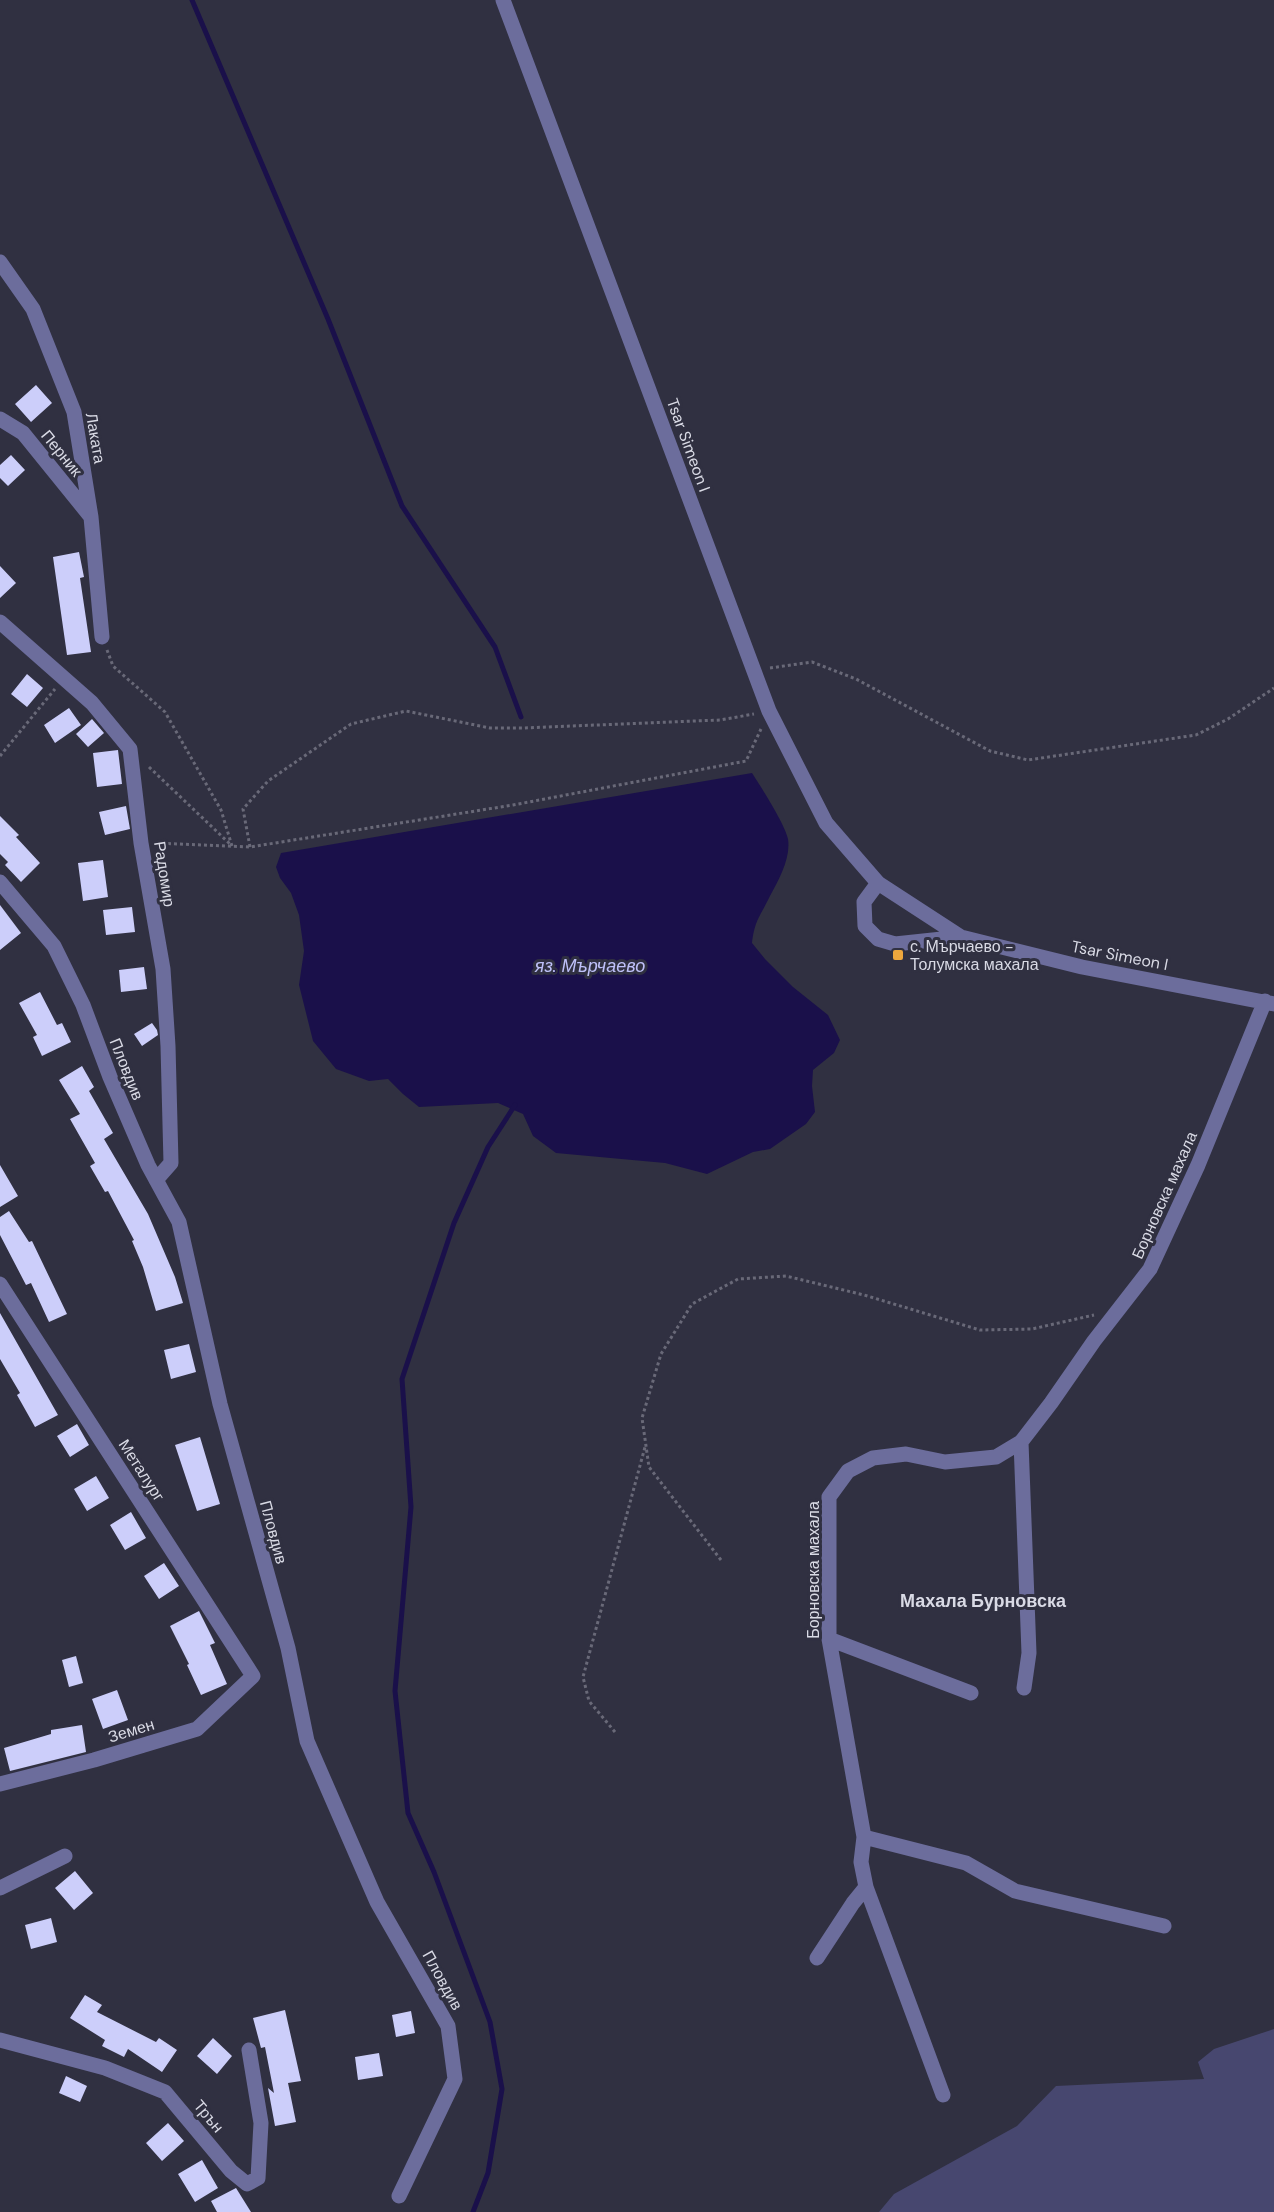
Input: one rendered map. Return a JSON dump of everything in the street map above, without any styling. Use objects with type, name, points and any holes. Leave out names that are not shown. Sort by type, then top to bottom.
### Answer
[{"type":"street","name":"Tsar Simeon I","points":[[503,0],[769,711],[826,823],[878,883],[961,937],[1082,967],[1269,1002]]},
{"type":"street","name":"Лаката","points":[[0,261],[33,309],[74,412],[91,517],[102,637]]},
{"type":"street","name":"Перник","points":[[0,419],[23,433],[91,517]]},
{"type":"street","points":[[0,622],[92,703],[130,749]]},
{"type":"street","name":"Радомир","points":[[130,749],[141,843],[163,969],[168,1046],[171,1163],[156,1180]]},
{"type":"street","name":"Пловдив","points":[[0,882],[54,946],[83,1005],[110,1077],[156,1180],[179,1222],[220,1404],[288,1648],[308,1740],[377,1902],[448,2026],[455,2079],[399,2196]]},
{"type":"street","points":[[878,883],[864,902],[865,926],[878,939],[895,944],[961,937]]},
{"type":"street","name":"Борновска махала","points":[[943,2095],[866,1887],[861,1862],[864,1837],[829,1639],[829,1497],[848,1471],[873,1458],[906,1454],[945,1462],[996,1457],[1021,1442],[1150,1269],[1269,1002]]},
{"type":"street","name":"Металург","points":[[0,1284],[254,1676]]},
{"type":"street","points":[[1021,1442],[1029,1653],[1024,1688]]},
{"type":"street","points":[[829,1639],[971,1693]]},
{"type":"street","name":"Земен","points":[[0,1784],[94,1760],[197,1729],[254,1676]]},
{"type":"street","points":[[864,1837],[966,1863],[1015,1891],[1164,1926]]},
{"type":"street","points":[[0,1888],[65,1856]]},
{"type":"street","points":[[817,1958],[866,1887]]},
{"type":"street","name":"Трън","points":[[0,2040],[105,2068],[165,2092],[231,2171],[247,2184],[258,2178],[261,2123],[249,2050]]},
{"type":"path","points":[[102,637],[113,666],[165,712],[221,810],[232,846]]},
{"type":"path","points":[[753,670],[812,662],[856,679],[990,751],[1028,760],[1196,735],[1228,719],[1274,688]]},
{"type":"path","points":[[0,756],[63,678]]},
{"type":"path","points":[[250,846],[243,809],[268,781],[351,724],[406,711],[490,728],[720,720],[769,711]]},
{"type":"path","points":[[141,843],[250,846],[513,805],[746,761],[769,711]]},
{"type":"path","points":[[130,749],[232,846]]},
{"type":"path","points":[[722,1560],[649,1467],[642,1418],[661,1354],[692,1305],[738,1279],[786,1276],[864,1295],[980,1330],[1032,1329],[1119,1309]]},
{"type":"path","points":[[615,1732],[589,1701],[583,1677],[646,1445]]},
{"type":"shaded area","points":[[1274,2029],[1274,2212],[879,2212],[894,2194],[1017,2126],[1056,2086],[1204,2079],[1198,2062],[1214,2049]]},
{"type":"water","name":"яз. Мърчаево","points":[[752,773],[782,824],[788,839],[788,854],[777,883],[758,918],[752,943],[793,987],[828,1015],[840,1040],[834,1053],[813,1070],[815,1112],[806,1124],[770,1149],[753,1152],[707,1174],[665,1163],[556,1153],[533,1136],[523,1114],[498,1103],[419,1107],[388,1079],[369,1081],[336,1069],[313,1041],[299,985],[304,951],[299,915],[291,893],[280,878],[276,867],[281,853]]},
{"type":"building","points":[[36,385],[52,403],[31,422],[15,404]]},
{"type":"building","points":[[11,455],[25,470],[8,486],[0,478],[0,465]]},
{"type":"building","points":[[79,552],[84,577],[80,578],[91,652],[67,655],[53,557]]},
{"type":"building","points":[[0,566],[16,583],[0,598]]},
{"type":"building","points":[[27,674],[43,688],[27,707],[11,694]]},
{"type":"building","points":[[69,708],[81,725],[55,743],[44,725]]},
{"type":"building","points":[[92,719],[104,733],[88,747],[76,734]]},
{"type":"building","points":[[118,750],[122,784],[97,787],[93,753]]},
{"type":"building","points":[[126,806],[130,829],[105,835],[99,812]]},
{"type":"building","points":[[0,816],[19,835],[16,837],[40,863],[21,882],[5,865],[8,862],[0,854]]},
{"type":"building","points":[[103,860],[108,897],[83,901],[78,863]]},
{"type":"building","points":[[0,905],[21,933],[0,950]]},
{"type":"building","points":[[132,907],[135,932],[106,935],[103,910]]},
{"type":"building","points":[[144,967],[147,989],[121,992],[119,970]]},
{"type":"building","points":[[40,992],[57,1025],[62,1023],[71,1042],[42,1056],[33,1037],[37,1035],[19,1003]]},
{"type":"building","points":[[152,1023],[158,1035],[142,1046],[134,1034]]},
{"type":"building","points":[[82,1066],[94,1087],[89,1091],[113,1133],[104,1139],[148,1214],[175,1277],[183,1303],[156,1311],[143,1267],[132,1241],[134,1240],[108,1191],[105,1192],[90,1166],[95,1163],[70,1119],[80,1114],[59,1080]]},
{"type":"building","points":[[0,1165],[18,1196],[0,1207]]},
{"type":"building","points":[[9,1211],[29,1242],[32,1241],[67,1314],[49,1322],[31,1283],[26,1285],[0,1235],[0,1217]]},
{"type":"building","points":[[0,1313],[58,1415],[35,1427],[17,1395],[20,1393],[0,1359]]},
{"type":"building","points":[[189,1344],[196,1372],[171,1379],[164,1350]]},
{"type":"building","points":[[77,1424],[89,1445],[70,1457],[57,1436]]},
{"type":"building","points":[[200,1437],[220,1504],[197,1511],[175,1445]]},
{"type":"building","points":[[96,1476],[109,1498],[87,1511],[74,1489]]},
{"type":"building","points":[[131,1512],[146,1538],[125,1550],[110,1525]]},
{"type":"building","points":[[164,1563],[179,1586],[159,1599],[144,1576]]},
{"type":"building","points":[[199,1611],[215,1643],[210,1645],[227,1684],[201,1695],[170,1626]]},
{"type":"building","points":[[76,1656],[83,1683],[69,1687],[62,1660]]},
{"type":"building","points":[[117,1690],[128,1720],[103,1729],[92,1699]]},
{"type":"building","points":[[82,1725],[86,1752],[10,1771],[4,1748],[51,1734],[51,1730]]},
{"type":"building","points":[[75,1871],[93,1893],[74,1910],[55,1888]]},
{"type":"building","points":[[51,1918],[57,1942],[31,1949],[25,1925]]},
{"type":"building","points":[[85,1995],[102,2005],[97,2012],[156,2042],[159,2038],[177,2050],[162,2072],[128,2049],[124,2057],[102,2046],[105,2040],[70,2018]]},
{"type":"building","points":[[285,2010],[301,2081],[288,2083],[296,2122],[275,2126],[268,2088],[274,2093],[265,2047],[261,2048],[253,2018]]},
{"type":"building","points":[[411,2011],[415,2033],[396,2037],[392,2015]]},
{"type":"building","points":[[213,2038],[232,2056],[217,2074],[197,2056]]},
{"type":"building","points":[[379,2053],[383,2076],[358,2080],[355,2057]]},
{"type":"building","points":[[66,2076],[87,2086],[80,2102],[59,2093]]},
{"type":"building","points":[[168,2123],[184,2141],[162,2161],[146,2143]]},
{"type":"building","points":[[202,2160],[218,2188],[195,2202],[178,2174]]},
{"type":"building","points":[[236,2188],[251,2212],[217,2212],[211,2201]]},
{"type":"waterway","points":[[192,0],[328,319],[402,506],[495,647],[521,717]]},
{"type":"waterway","points":[[473,2212],[488,2173],[502,2089],[490,2022],[434,1872],[408,1813],[395,1691],[411,1507],[402,1379],[454,1223],[488,1147],[515,1105]]},
{"type":"place","name":"с. Мърчаево - Толумска махала","points":[[898,955]]},
{"type":"district","name":"Махала Бурновска","points":[[983,1601]]}]
